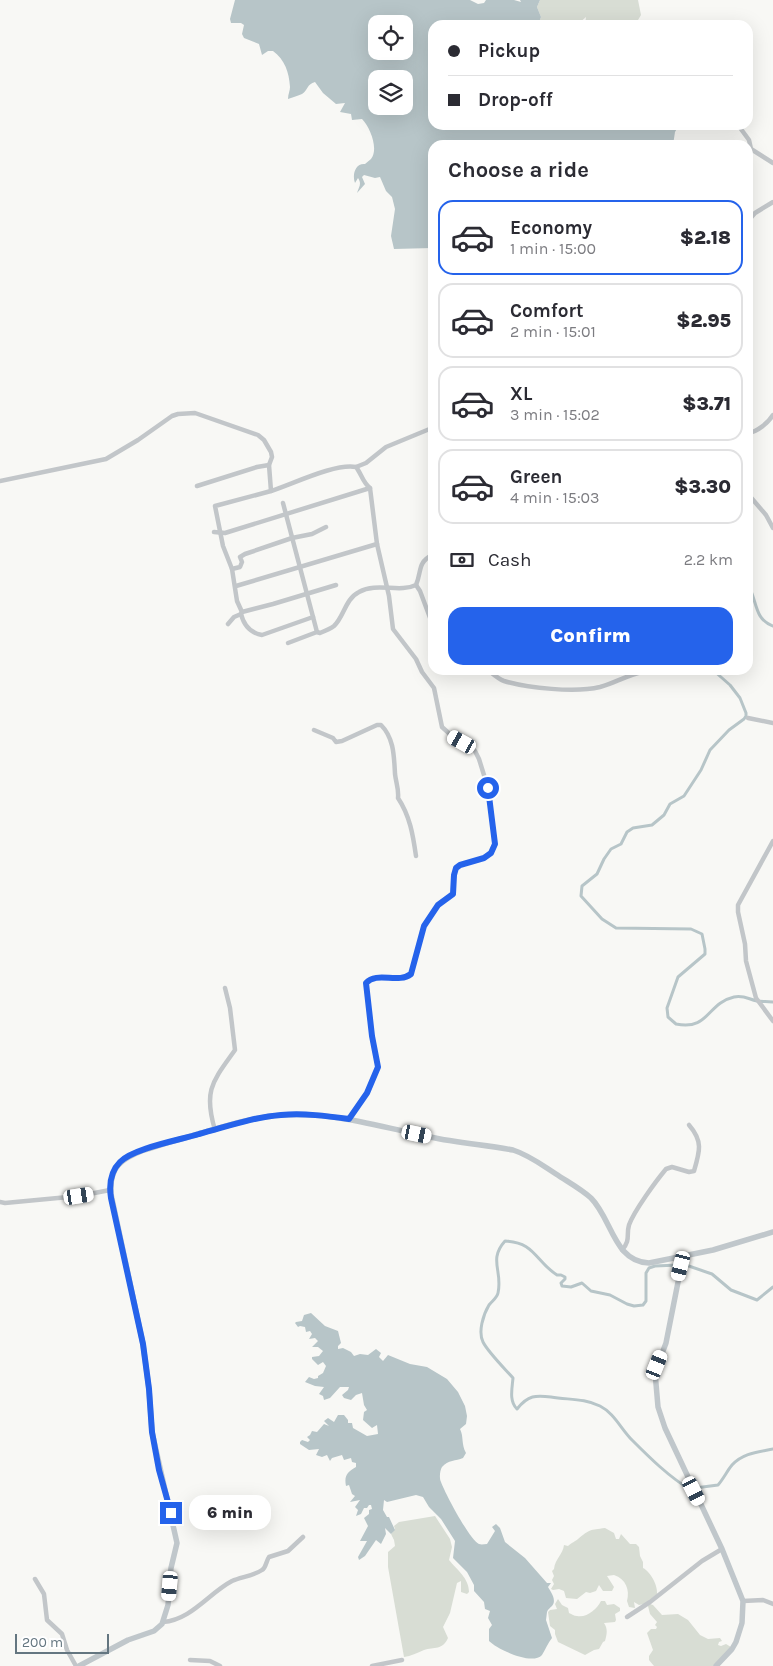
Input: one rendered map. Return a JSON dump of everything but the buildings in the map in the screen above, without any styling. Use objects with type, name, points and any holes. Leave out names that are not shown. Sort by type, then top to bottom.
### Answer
[{"type":"main road","points":[[78,1666],[128,1640],[154,1631],[162,1622],[168,1605],[171,1568],[177,1543],[152,1432],[143,1344],[110,1190],[113,1174],[119,1163],[126,1158],[151,1148],[261,1117],[283,1114],[318,1115],[349,1119],[431,1138],[513,1150],[528,1156],[590,1198],[600,1209],[622,1250],[633,1259],[645,1263],[727,1247],[773,1232]]},
{"type":"main road","points":[[681,1257],[681,1266],[666,1343],[655,1372],[658,1407],[685,1472],[722,1549],[743,1601],[742,1623],[736,1642],[727,1656],[716,1666]]},
{"type":"street","points":[[753,150],[773,163]]},
{"type":"street","points":[[753,216],[773,202]]},
{"type":"street","points":[[0,481],[106,459],[138,440],[172,416],[195,413],[258,435],[264,440],[271,452],[272,458],[269,465],[271,491]]},
{"type":"street","points":[[753,431],[770,420],[773,415]]},
{"type":"street","points":[[313,617],[262,635],[255,634],[249,629],[243,622],[237,601],[232,569],[223,546],[214,506],[271,491],[331,470],[366,463],[386,447],[428,430]]},
{"type":"street","points":[[197,486],[269,465]]},
{"type":"street","points":[[349,1119],[367,1093],[378,1067],[372,1036],[366,983],[374,978],[406,978],[411,974],[424,926],[438,905],[453,894],[456,868],[484,858],[491,853],[495,844],[488,788],[479,759],[471,747],[452,736],[442,727],[434,688],[422,672],[416,659],[393,629],[387,588],[377,544],[370,488],[366,485],[362,474],[356,466]]},
{"type":"street","points":[[214,532],[220,533],[370,488]]},
{"type":"street","points":[[753,500],[766,515],[773,528]]},
{"type":"street","points":[[284,503],[317,632]]},
{"type":"street","points":[[232,569],[240,567],[241,556],[292,538],[312,534],[326,527]]},
{"type":"street","points":[[236,586],[377,544]]},
{"type":"street","points":[[428,557],[420,567],[416,585],[428,612]]},
{"type":"street","points":[[228,624],[241,613],[336,585]]},
{"type":"street","points":[[288,642],[317,632],[320,633],[335,625],[349,601],[359,592],[380,586],[387,588],[410,588],[416,585]]},
{"type":"street","points":[[495,675],[502,680],[524,686],[574,690],[601,687],[629,675]]},
{"type":"street","points":[[748,718],[773,723]]},
{"type":"street","points":[[314,730],[333,738],[336,742],[381,724],[386,730],[391,738],[396,764],[395,774],[399,790],[398,798],[405,808],[412,830],[416,856]]},
{"type":"street","points":[[773,841],[738,904],[746,961],[758,1001],[773,1021]]},
{"type":"street","points":[[215,1130],[209,1106],[212,1085],[235,1050],[230,1008],[225,988]]},
{"type":"street","points":[[622,1250],[628,1243],[629,1226],[636,1210],[666,1169],[672,1166],[690,1172],[694,1171],[700,1146],[689,1125]]},
{"type":"street","points":[[0,1202],[47,1200],[110,1190]]},
{"type":"street","points":[[162,1622],[175,1619],[196,1608],[232,1582],[261,1571],[265,1567],[268,1557],[288,1551],[303,1537]]},
{"type":"street","points":[[627,1617],[650,1602],[702,1561],[722,1549]]},
{"type":"street","points":[[35,1579],[44,1594],[47,1620],[62,1634],[67,1650],[78,1666]]},
{"type":"street","points":[[743,1601],[763,1600],[773,1604]]},
{"type":"street","points":[[190,1660],[210,1661],[220,1666]]},
{"type":"street","points":[[372,1666],[402,1660]]},
{"type":"shaded area","points":[[235,0],[470,0],[478,4],[484,3],[486,0],[514,0],[521,2],[520,0],[540,0],[537,7],[541,17],[540,20],[428,20],[428,130],[676,130],[674,140],[428,140],[428,248],[394,249],[391,236],[395,209],[392,197],[386,191],[380,177],[375,178],[364,175],[362,177],[365,184],[357,193],[360,184],[358,178],[355,183],[355,170],[359,165],[365,164],[371,159],[374,150],[372,138],[365,123],[362,119],[352,120],[351,114],[340,112],[345,103],[336,104],[323,93],[315,82],[310,84],[302,94],[288,99],[289,76],[281,58],[273,51],[268,51],[262,55],[259,44],[244,38],[242,34],[244,25],[241,23],[231,23],[230,19]]},
{"type":"shaded area","points":[[540,0],[638,0],[641,15],[638,20],[586,20],[586,17],[583,20],[540,20],[541,17],[537,7]]},
{"type":"shaded area","points":[[311,1313],[325,1326],[338,1331],[341,1343],[338,1349],[343,1348],[354,1356],[360,1354],[368,1355],[376,1349],[381,1353],[379,1357],[383,1361],[388,1355],[410,1364],[427,1367],[447,1379],[458,1392],[465,1406],[467,1416],[466,1424],[460,1429],[466,1453],[463,1458],[449,1462],[442,1467],[440,1480],[469,1534],[479,1544],[487,1544],[495,1531],[492,1527],[496,1524],[500,1528],[505,1542],[525,1558],[547,1583],[551,1583],[548,1587],[554,1601],[547,1611],[546,1620],[552,1638],[542,1655],[531,1659],[523,1658],[499,1648],[489,1641],[489,1629],[492,1625],[488,1618],[490,1611],[485,1609],[484,1602],[474,1591],[474,1585],[467,1572],[453,1558],[455,1541],[441,1519],[429,1507],[423,1497],[416,1495],[387,1502],[384,1500],[383,1510],[387,1517],[389,1517],[395,1530],[391,1534],[385,1528],[386,1534],[381,1544],[376,1540],[365,1556],[359,1560],[358,1557],[367,1541],[360,1541],[368,1526],[364,1518],[369,1514],[369,1510],[372,1509],[371,1505],[369,1505],[367,1508],[364,1508],[361,1514],[356,1516],[358,1510],[355,1507],[360,1500],[350,1502],[355,1496],[352,1494],[349,1485],[346,1486],[345,1480],[348,1473],[356,1467],[356,1463],[352,1462],[351,1458],[344,1460],[342,1455],[332,1458],[330,1461],[327,1455],[322,1457],[316,1455],[319,1449],[309,1450],[300,1442],[302,1440],[308,1442],[310,1440],[307,1437],[312,1431],[317,1432],[324,1424],[329,1426],[324,1421],[328,1418],[334,1422],[338,1415],[344,1415],[348,1423],[352,1423],[353,1428],[367,1436],[378,1434],[377,1425],[372,1428],[363,1420],[364,1412],[367,1410],[362,1393],[356,1395],[351,1400],[344,1398],[342,1395],[349,1387],[340,1387],[330,1398],[324,1400],[323,1396],[319,1394],[324,1387],[305,1382],[309,1377],[318,1378],[326,1366],[323,1362],[318,1365],[312,1359],[312,1357],[319,1356],[323,1351],[318,1347],[312,1347],[318,1341],[315,1338],[309,1339],[312,1334],[310,1331],[306,1332],[305,1327],[298,1327],[295,1323],[302,1321],[304,1315]]},
{"type":"shaded area","points":[[435,1516],[450,1539],[452,1547],[449,1560],[465,1578],[469,1592],[467,1594],[461,1592],[461,1581],[457,1583],[450,1613],[443,1627],[448,1638],[444,1645],[404,1657],[388,1567],[388,1552],[395,1546],[391,1534],[395,1529],[394,1526],[399,1522]]},
{"type":"shaded area","points":[[605,1528],[614,1533],[616,1539],[619,1539],[621,1534],[630,1544],[636,1544],[639,1547],[643,1568],[649,1573],[655,1583],[657,1594],[644,1604],[639,1605],[634,1602],[635,1608],[629,1607],[626,1585],[622,1579],[614,1575],[607,1576],[614,1587],[612,1591],[603,1591],[599,1585],[596,1591],[586,1592],[577,1599],[566,1598],[564,1591],[551,1589],[554,1584],[552,1571],[564,1545],[568,1546],[590,1530]]},
{"type":"shaded area","points":[[558,1599],[562,1605],[568,1608],[569,1613],[576,1616],[588,1614],[601,1601],[605,1601],[607,1605],[614,1604],[620,1608],[620,1611],[615,1614],[615,1622],[604,1623],[607,1629],[606,1636],[599,1649],[585,1655],[558,1642],[555,1630],[550,1626],[548,1612],[557,1609],[555,1604]]},
{"type":"shaded area","points":[[650,1604],[662,1615],[678,1614],[688,1620],[700,1635],[708,1639],[720,1638],[722,1641],[718,1645],[726,1644],[731,1647],[713,1666],[654,1666],[649,1660],[653,1650],[647,1633],[651,1629],[656,1629],[655,1625],[657,1622],[650,1614],[648,1606]]},
{"type":"waterway","points":[[753,597],[760,616],[773,626]]},
{"type":"waterway","points":[[719,675],[730,685],[740,698],[746,716],[710,750],[701,770],[684,796],[670,804],[664,815],[652,825],[633,828],[627,832],[621,844],[611,849],[597,874],[582,886],[581,896],[602,919],[616,928],[691,929],[702,934],[705,954],[678,977],[667,1008],[668,1017],[676,1024],[695,1024],[725,1000],[734,997],[741,996],[757,1001],[773,1002]]},
{"type":"waterway","points":[[678,1265],[649,1268],[646,1273],[646,1301],[643,1305],[634,1306],[610,1295],[591,1291],[582,1283],[571,1287],[562,1286],[561,1283],[565,1277],[557,1275],[550,1270],[534,1253],[523,1245],[505,1241],[497,1254],[498,1293],[485,1314],[481,1333],[485,1346],[513,1378],[512,1399],[517,1409],[532,1397],[541,1396],[594,1403],[605,1409],[652,1460],[691,1490]]},
{"type":"waterway","points":[[683,1264],[712,1274],[731,1290],[757,1300],[773,1287]]},
{"type":"waterway","points":[[695,1488],[718,1485],[736,1461],[751,1454],[773,1449]]},
{"type":"route","points":[[171,1513],[159,1470],[152,1432],[143,1344],[111,1198],[110,1186],[113,1174],[122,1160],[136,1154],[165,1143],[261,1117],[303,1114],[349,1119],[367,1093],[378,1071],[365,987],[366,983],[374,978],[406,978],[411,974],[417,946],[424,926],[438,905],[453,894],[456,868],[484,858],[491,853],[495,844],[488,788]]}]
